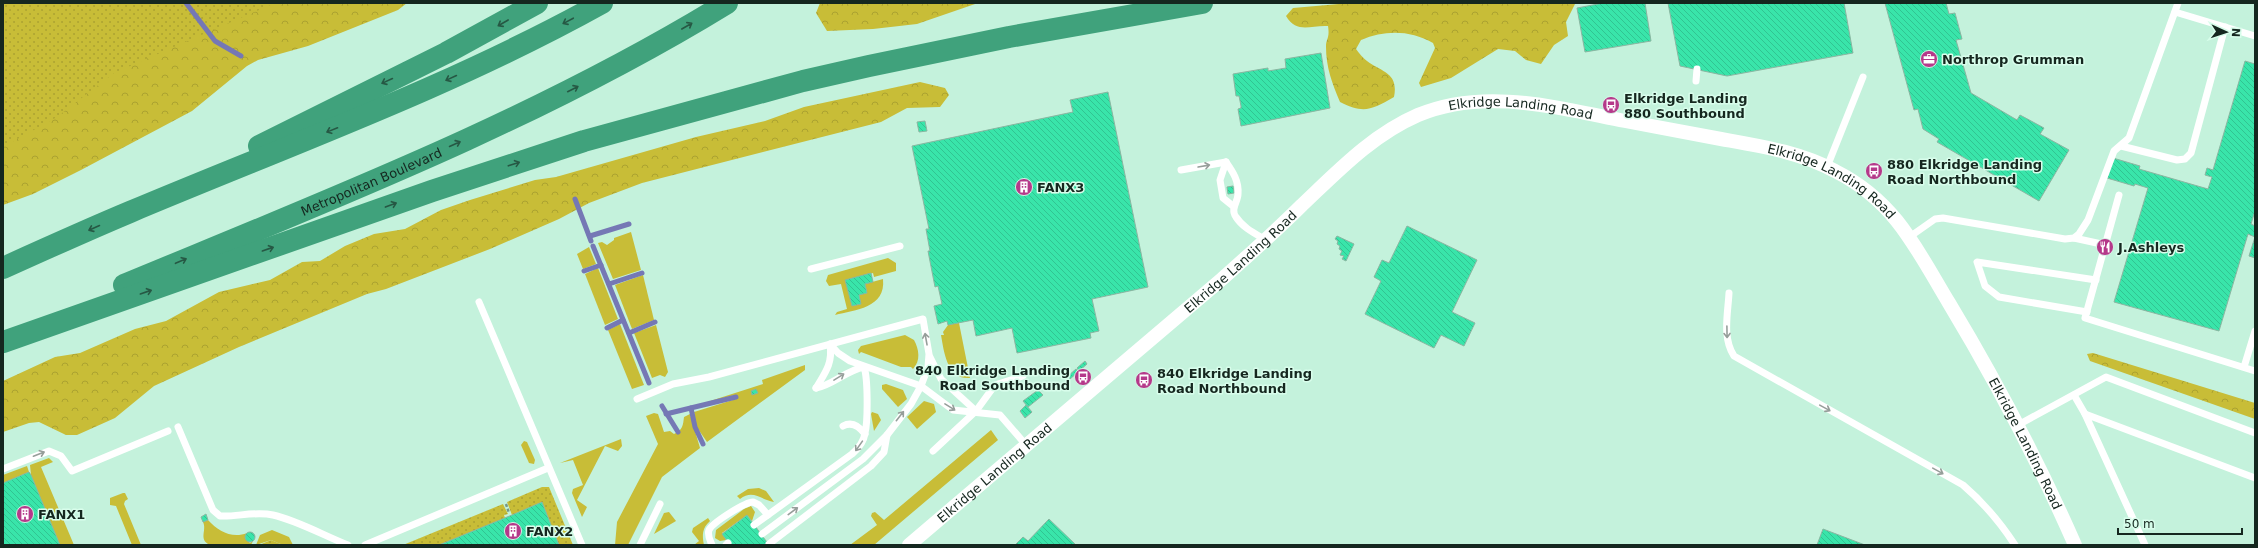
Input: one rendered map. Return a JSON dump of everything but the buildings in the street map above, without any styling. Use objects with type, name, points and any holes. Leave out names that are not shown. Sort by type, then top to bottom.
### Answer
[{"type":"highway","points":[[130,212],[371,89],[446,53],[537,3]]},
{"type":"highway","points":[[3,268],[130,212],[381,110],[528,42],[602,3]]},
{"type":"highway","name":"Metropolitan Boulevard","points":[[3,335],[493,128],[623,63],[727,3]]},
{"type":"highway","points":[[3,342],[432,191],[584,141],[796,83],[869,66],[1009,37],[1202,3]]},
{"type":"street","name":"Elkridge Landing Road","points":[[909,545],[1266,240],[1346,163],[1382,133],[1420,114],[1462,104],[1502,100],[1550,107],[1768,147],[1810,159],[1874,196],[1897,222],[1959,319],[2050,486],[2075,545]]},
{"type":"lane","points":[[2074,238],[2080,234],[2088,220],[2114,150],[2121,146],[2129,138],[2178,3]]},
{"type":"lane","points":[[2175,12],[2255,36]]},
{"type":"lane","points":[[2121,146],[2177,160],[2185,159],[2191,153],[2225,27]]},
{"type":"lane","points":[[1696,81],[1697,69]]},
{"type":"lane","points":[[1826,167],[1863,77]]},
{"type":"lane","points":[[1181,170],[1226,162]]},
{"type":"lane","points":[[1226,162],[1236,176],[1238,194],[1234,206],[1235,217],[1249,230],[1266,240]]},
{"type":"lane","points":[[1226,162],[1220,180],[1223,198],[1234,206]]},
{"type":"lane","points":[[2120,195],[2085,318],[2255,371]]},
{"type":"lane","points":[[1908,238],[1935,219],[1943,218],[2065,239],[2074,238],[2106,245]]},
{"type":"lane","points":[[811,269],[900,246]]},
{"type":"lane","points":[[2087,312],[1999,297],[1985,286],[1977,262],[2096,280]]},
{"type":"lane","points":[[1729,293],[1727,339],[1729,349],[1734,356],[1963,486],[1980,499],[2004,528],[2015,545]]},
{"type":"lane","points":[[479,302],[548,468],[582,545]]},
{"type":"lane","points":[[637,399],[673,384],[709,377],[923,319],[929,354],[928,367],[921,386],[911,404],[887,435],[863,459],[762,534]]},
{"type":"lane","points":[[2244,367],[2255,331]]},
{"type":"lane","points":[[830,344],[844,357],[864,367],[921,386],[953,410],[963,412],[976,411],[1000,415],[1026,445]]},
{"type":"lane","points":[[830,344],[832,354],[829,369],[816,388],[827,385],[852,370],[864,367]]},
{"type":"lane","points":[[929,354],[941,379],[976,411]]},
{"type":"lane","points":[[754,525],[856,450],[865,434],[867,381],[864,367]]},
{"type":"lane","points":[[933,450],[976,411],[995,385],[1023,376]]},
{"type":"lane","points":[[2018,425],[2106,377],[2255,433]]},
{"type":"lane","points":[[2074,395],[2085,414],[2145,545]]},
{"type":"lane","points":[[2085,414],[2255,478]]},
{"type":"lane","points":[[843,426],[851,424],[856,425],[865,434]]},
{"type":"lane","points":[[178,427],[213,510],[220,516],[234,517],[257,513],[273,515],[348,545]]},
{"type":"lane","points":[[3,469],[48,451],[61,456],[72,471],[168,431]]},
{"type":"lane","points":[[769,544],[871,466],[884,452],[887,435]]},
{"type":"lane","points":[[365,545],[548,468]]},
{"type":"lane","points":[[712,545],[708,535],[711,527],[743,504],[753,502],[759,505],[768,515]]},
{"type":"lane","points":[[640,545],[660,504]]},
{"type":"path","points":[[506,504],[509,513]]},
{"type":"green space","points":[[3,3],[407,3],[398,10],[308,46],[258,60],[247,66],[192,111],[33,194],[3,205]]},
{"type":"green space","points":[[3,3],[275,3],[114,73],[57,117],[3,147]]},
{"type":"green space","points":[[820,3],[978,3],[917,24],[873,29],[827,31],[816,13]]},
{"type":"green space","points":[[1350,3],[1579,3],[1575,4],[1566,22],[1568,36],[1554,45],[1541,64],[1526,60],[1515,51],[1498,49],[1451,78],[1421,87],[1419,83],[1435,48],[1433,43],[1415,36],[1397,33],[1379,34],[1361,40],[1356,49],[1367,61],[1388,74],[1394,82],[1395,89],[1394,97],[1379,105],[1362,109],[1348,106],[1340,102],[1337,95],[1327,61],[1326,47],[1329,34],[1328,26],[1299,27],[1290,22],[1286,16],[1293,8]]},
{"type":"green space","points":[[920,82],[945,88],[949,95],[940,107],[907,108],[881,122],[642,183],[589,203],[559,219],[490,249],[386,289],[367,294],[239,347],[154,386],[115,418],[77,435],[66,435],[39,422],[29,423],[3,432],[3,381],[55,357],[80,353],[135,329],[166,321],[219,292],[270,280],[302,262],[320,261],[345,246],[374,234],[405,229],[441,210],[535,180],[556,177],[696,137],[765,121],[804,107]]},
{"type":"green space","points":[[631,232],[641,270],[613,279],[598,243],[602,242],[607,245],[614,240],[614,238]]},
{"type":"green space","points":[[589,247],[596,264],[583,269],[577,254]]},
{"type":"green space","points":[[888,258],[896,263],[896,271],[874,277],[873,273],[846,280],[852,306],[861,304],[859,295],[867,293],[865,284],[883,279],[883,289],[880,296],[868,306],[835,315],[837,312],[847,309],[841,284],[829,286],[826,281],[828,275]]},
{"type":"green space","points":[[598,268],[618,319],[605,325],[585,274]]},
{"type":"green space","points":[[643,275],[654,320],[632,329],[615,285]]},
{"type":"green space","points":[[959,323],[970,378],[956,375],[945,357],[941,335],[944,335],[943,332],[948,325]]},
{"type":"green space","points":[[620,324],[644,385],[632,389],[608,330]]},
{"type":"green space","points":[[656,325],[668,372],[665,377],[660,375],[652,378],[634,333]]},
{"type":"green space","points":[[905,335],[914,340],[918,351],[918,359],[916,366],[913,369],[911,367],[901,367],[861,352],[859,354],[858,350],[861,346]]},
{"type":"green space","points":[[2093,353],[2255,403],[2255,419],[2090,361],[2087,354]]},
{"type":"green space","points":[[805,365],[805,370],[707,442],[696,426],[694,412],[736,399],[735,395],[704,403],[763,384],[762,380]]},
{"type":"green space","points":[[886,384],[903,390],[907,399],[898,407],[882,389],[882,385]]},
{"type":"green space","points":[[924,401],[934,404],[936,412],[917,429],[907,417]]},
{"type":"green space","points":[[872,412],[878,414],[881,420],[874,431],[871,414]]},
{"type":"green space","points":[[654,413],[658,414],[664,432],[670,431],[674,434],[681,429],[684,417],[690,414],[700,448],[662,477],[628,545],[615,545],[617,522],[658,444],[646,416]]},
{"type":"green space","points":[[991,430],[998,440],[874,545],[850,545],[877,525],[871,516],[872,513],[875,512],[884,520]]},
{"type":"green space","points":[[621,439],[622,446],[618,451],[605,446],[577,500],[587,507],[582,517],[572,493],[573,489],[583,485],[573,460],[560,463]]},
{"type":"green space","points":[[524,441],[527,442],[535,460],[534,464],[529,463],[521,445]]},
{"type":"green space","points":[[49,458],[53,462],[41,467],[74,545],[60,545],[31,475],[30,465]]},
{"type":"green space","points":[[27,466],[29,472],[3,483],[3,475]]},
{"type":"green space","points":[[542,487],[549,487],[573,545],[559,545],[542,502],[512,515],[507,502]]},
{"type":"green space","points":[[759,488],[766,491],[774,502],[753,495],[745,496],[740,499],[737,496],[748,489]]},
{"type":"green space","points":[[125,493],[128,499],[124,504],[141,545],[132,545],[116,506],[110,505],[110,498]]},
{"type":"green space","points":[[503,504],[508,514],[504,515],[505,518],[439,545],[403,545]]},
{"type":"green space","points":[[751,506],[755,512],[752,521],[747,515],[722,533],[726,540],[720,541],[715,538],[716,530],[744,509]]},
{"type":"green space","points":[[669,512],[676,521],[654,534],[664,513]]},
{"type":"green space","points":[[708,518],[710,521],[705,526],[703,532],[704,545],[694,545],[699,541],[692,532],[693,528]]},
{"type":"green space","points":[[208,520],[216,528],[226,533],[241,535],[247,533],[245,538],[250,543],[253,541],[251,545],[208,544],[204,539],[203,522]]},
{"type":"green space","points":[[272,530],[289,537],[293,545],[283,545],[271,540],[256,545],[260,535]]},
{"type":"green space","points":[[271,540],[283,545],[259,545]]},
{"type":"waterway","points":[[186,3],[215,41],[241,56]]},
{"type":"waterway","points":[[575,199],[591,241]]},
{"type":"waterway","points":[[590,236],[629,224]]},
{"type":"waterway","points":[[593,246],[649,383]]},
{"type":"waterway","points":[[584,271],[601,265]]},
{"type":"waterway","points":[[609,284],[642,273]]},
{"type":"waterway","points":[[607,328],[623,320]]},
{"type":"waterway","points":[[629,333],[655,322]]},
{"type":"waterway","points":[[666,414],[736,397]]},
{"type":"waterway","points":[[662,406],[678,432]]},
{"type":"waterway","points":[[691,408],[695,427],[703,444]]},
{"type":"place","name":"Northrop Grumman","points":[[1929,59]]},
{"type":"place","name":"Elkridge Landing 880 Southbound","points":[[1611,105]]},
{"type":"place","name":"880 Elkridge Landing Road Northbound","points":[[1874,171]]},
{"type":"place","name":"FANX3","points":[[1024,187]]},
{"type":"place","name":"J.Ashleys","points":[[2105,247]]},
{"type":"place","name":"840 Elkridge Landing Road Southbound","points":[[1083,377]]},
{"type":"place","name":"840 Elkridge Landing Road Northbound","points":[[1144,380]]},
{"type":"place","name":"FANX1","points":[[25,514]]},
{"type":"place","name":"FANX2","points":[[513,531]]}]
